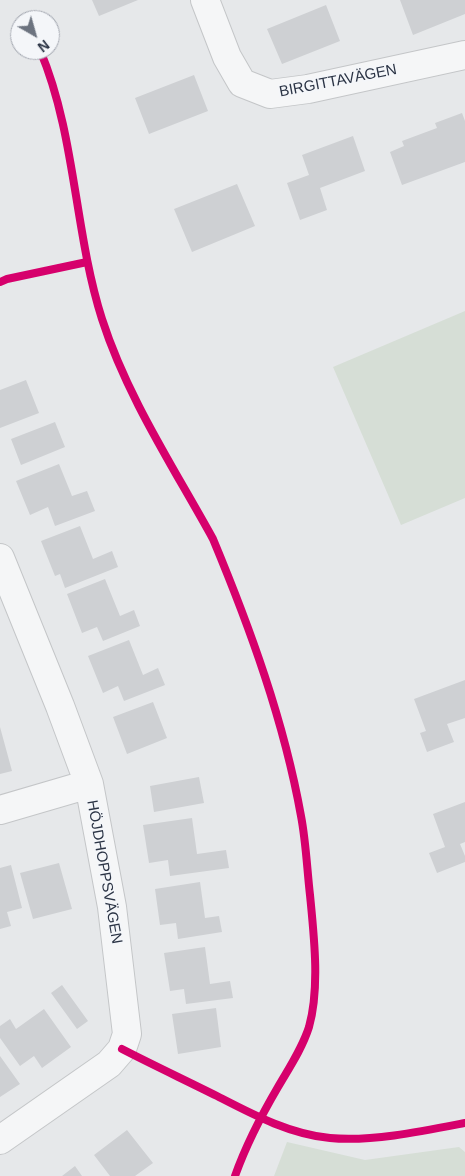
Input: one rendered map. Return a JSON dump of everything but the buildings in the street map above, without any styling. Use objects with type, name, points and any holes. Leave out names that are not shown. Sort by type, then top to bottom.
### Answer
[{"type":"street","name":"BIRGITTAVÄGEN","points":[[205,0],[227,57],[242,83],[270,94],[308,89],[465,55]]},
{"type":"street","name":"HÖJDHOPPSVÄGEN","points":[[0,558],[60,706],[89,784],[112,907],[127,1034],[122,1049],[109,1064],[0,1140]]},
{"type":"street","points":[[0,810],[89,784]]},
{"type":"shaded area","points":[[465,311],[465,498],[401,525],[333,367]]},
{"type":"shaded area","points":[[287,1142],[365,1160],[459,1147],[465,1152],[465,1176],[274,1176]]},
{"type":"cycle path","points":[[44,60],[61,116],[86,252],[102,319],[124,376],[167,459],[213,539],[227,573],[253,641],[275,710],[294,780],[303,826],[314,944],[315,979],[312,1012],[303,1043],[260,1120],[235,1176]]},
{"type":"cycle path","points":[[0,282],[87,262]]},
{"type":"cycle path","points":[[122,1049],[257,1116],[285,1128],[315,1136],[346,1139],[380,1137],[465,1123]]}]
